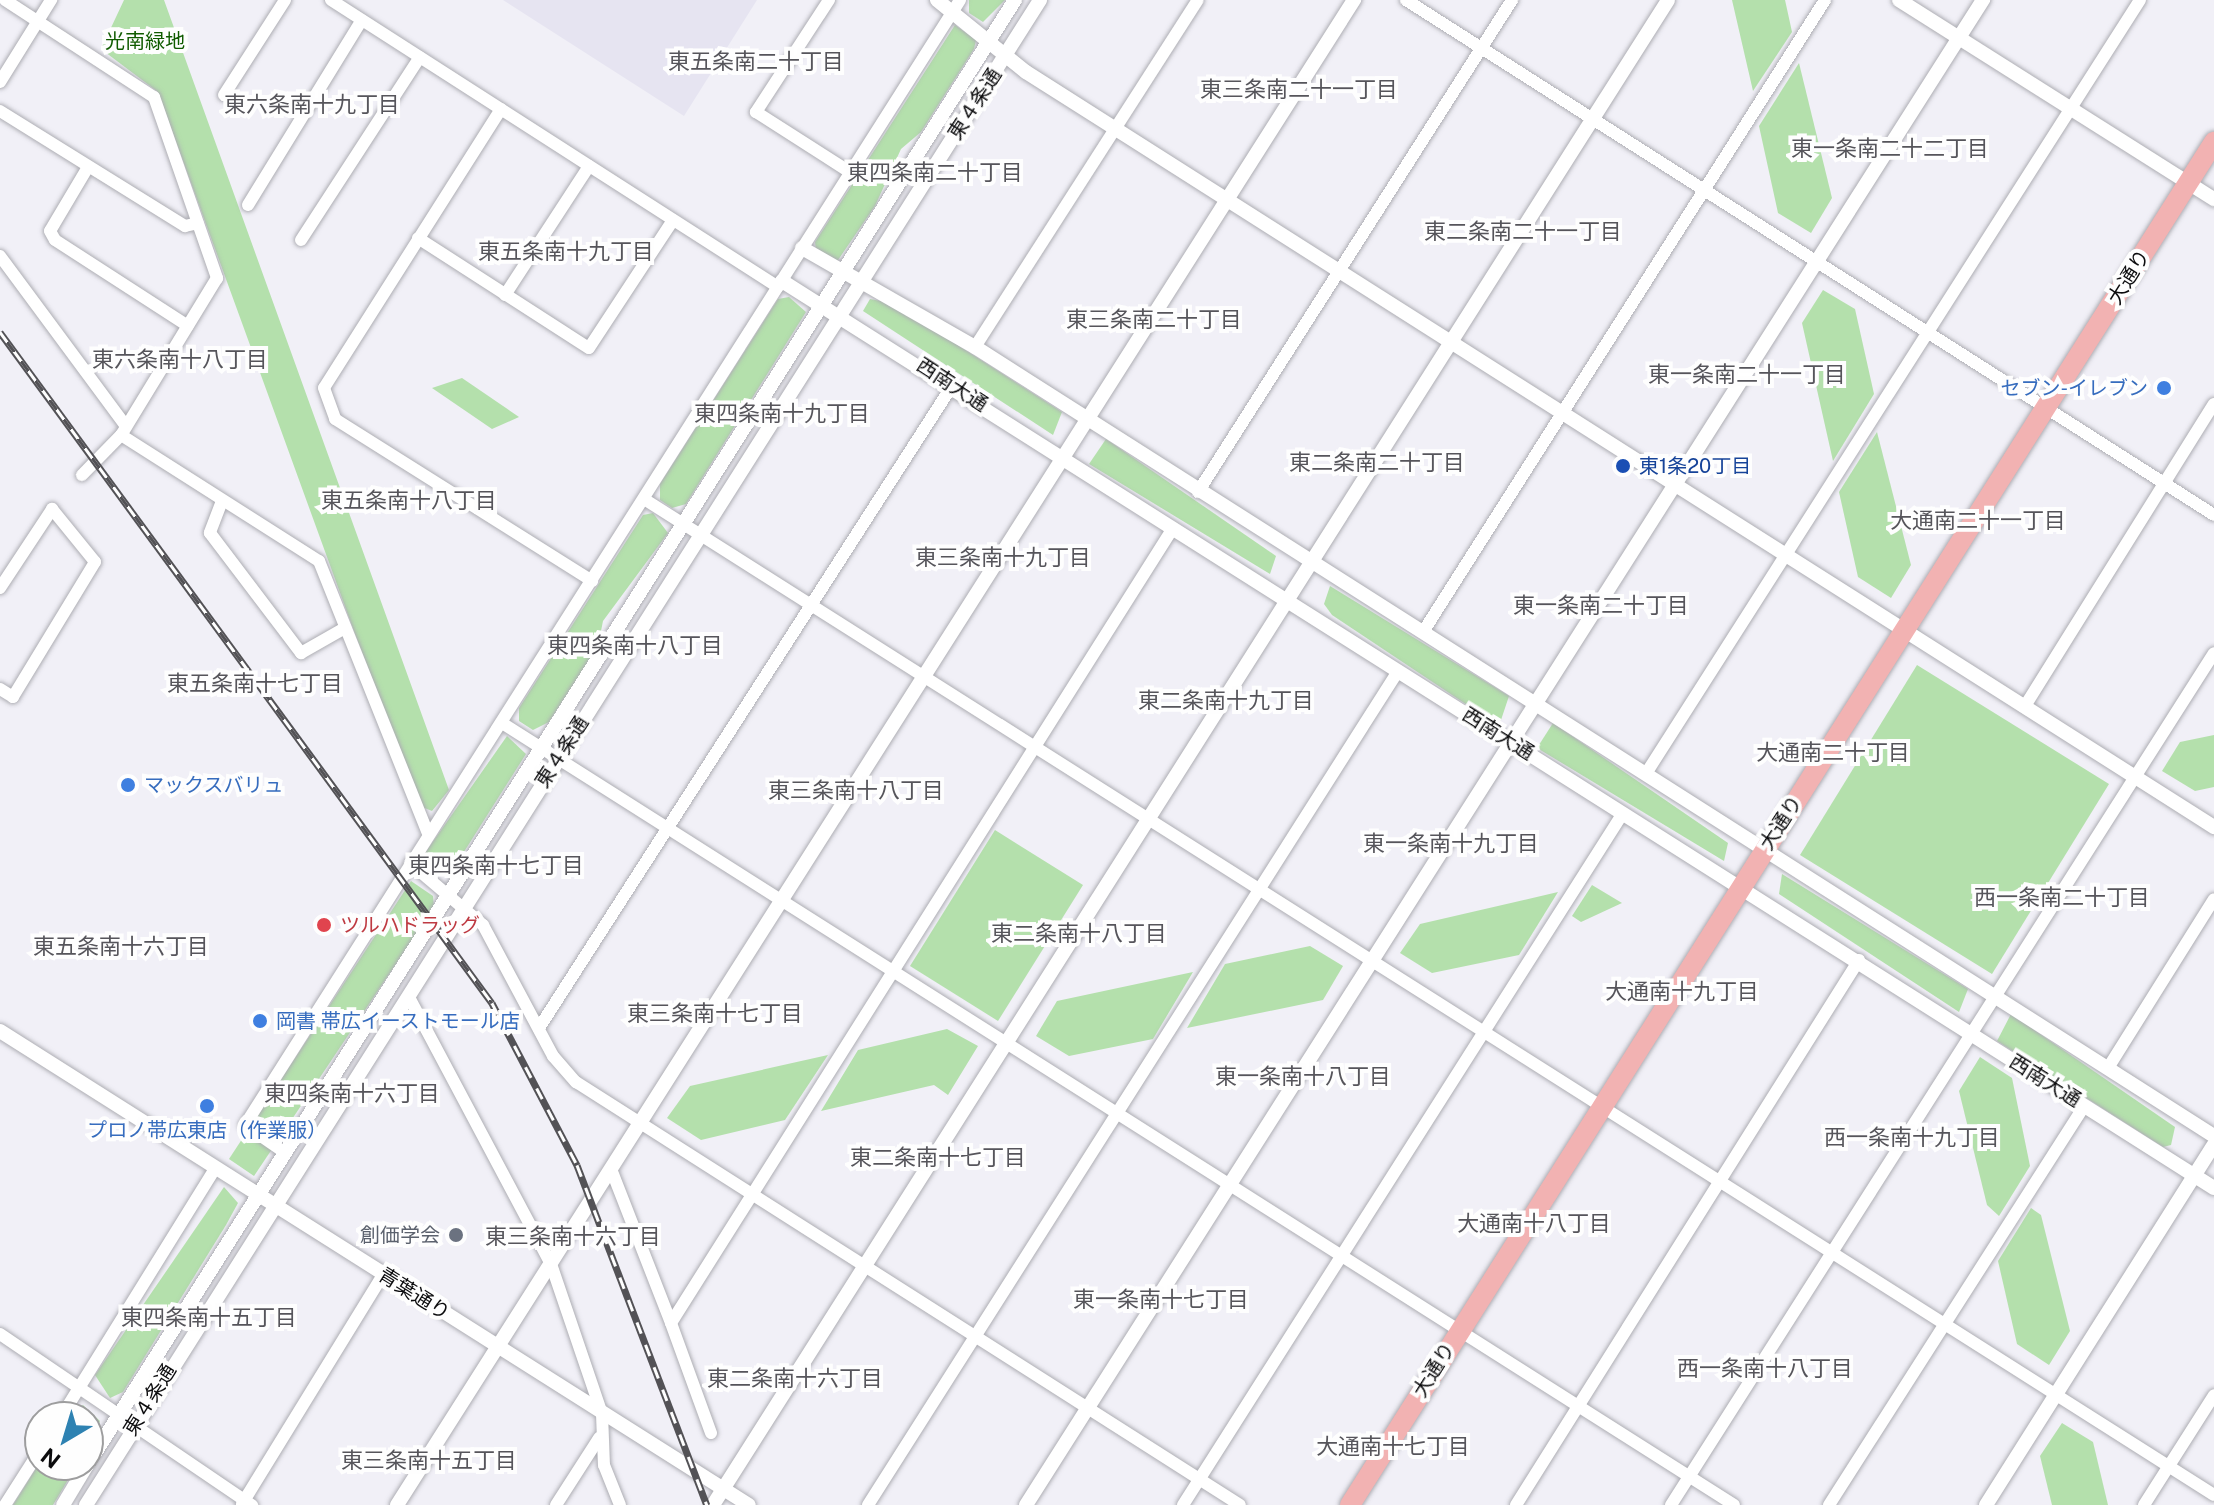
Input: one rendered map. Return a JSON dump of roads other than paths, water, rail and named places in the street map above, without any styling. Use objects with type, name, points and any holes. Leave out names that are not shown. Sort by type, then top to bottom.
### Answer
[{"type":"highway","name":"大通り","points":[[1350,1505],[2214,142]]},
{"type":"street","points":[[5,0],[154,97],[217,278],[123,431],[82,475]]},
{"type":"street","points":[[0,82],[51,0]]},
{"type":"street","points":[[224,95],[285,0]]},
{"type":"street","points":[[331,0],[673,220],[780,284]]},
{"type":"street","points":[[829,0],[756,112],[850,172]]},
{"type":"street","points":[[937,0],[956,6],[1006,56],[1115,130],[2214,827]]},
{"type":"street","name":"東４条通","points":[[104,1437],[824,306],[1015,0]]},
{"type":"street","name":"東４条通","points":[[86,1505],[273,1205],[410,999],[463,908],[1040,0]]},
{"type":"street","points":[[975,347],[1198,0]]},
{"type":"street","points":[[397,1505],[1354,0]]},
{"type":"street","points":[[1406,0],[2214,515]]},
{"type":"street","points":[[1198,492],[1512,0]]},
{"type":"street","points":[[713,1505],[1668,0]]},
{"type":"street","points":[[1423,632],[1825,0]]},
{"type":"street","points":[[1899,0],[2214,199]]},
{"type":"street","points":[[1026,1505],[1983,0]]},
{"type":"street","points":[[1647,772],[2140,0]]},
{"type":"street","points":[[284,1152],[245,1125],[956,6]]},
{"type":"street","points":[[248,205],[362,20]]},
{"type":"street","points":[[301,240],[420,57]]},
{"type":"street","points":[[501,109],[324,388],[335,419],[592,581]]},
{"type":"street","points":[[0,111],[185,226],[198,223]]},
{"type":"street","points":[[505,295],[589,166]]},
{"type":"street","points":[[88,167],[50,231],[55,240],[188,326]]},
{"type":"street","points":[[418,238],[589,348],[673,220]]},
{"type":"street","points":[[802,248],[843,273],[863,280],[975,347],[1198,492],[1647,772],[1763,850],[2214,1136]]},
{"type":"street","points":[[0,256],[123,431],[222,501],[319,561],[428,834]]},
{"type":"street","name":"西南大通","points":[[780,284],[841,314],[2214,1188]]},
{"type":"street","points":[[539,1028],[672,829],[952,386]]},
{"type":"street","points":[[2025,706],[2214,404]]},
{"type":"street","points":[[644,499],[2214,1495]]},
{"type":"street","points":[[222,501],[210,533],[301,653],[345,628]]},
{"type":"street","points":[[0,588],[52,509],[95,562],[13,697],[0,689]]},
{"type":"street","points":[[671,1323],[1037,748],[1173,528]]},
{"type":"street","points":[[1671,1505],[2214,653]]},
{"type":"street","points":[[868,1505],[1398,671]]},
{"type":"street","points":[[502,723],[1734,1505]]},
{"type":"street","points":[[1183,1505],[1482,1030],[1623,813]]},
{"type":"street","points":[[410,863],[483,925],[539,1028],[576,1082],[1240,1505]]},
{"type":"street","points":[[2108,1068],[2214,899]]},
{"type":"street","points":[[1516,1505],[1859,960]]},
{"type":"street","points":[[410,999],[551,1264],[602,1414],[599,1438],[620,1505]]},
{"type":"street","name":"青葉通り","points":[[0,1031],[749,1505]]},
{"type":"street","points":[[1829,1505],[2084,1106]]},
{"type":"street","points":[[1986,1505],[2214,1145]]},
{"type":"street","points":[[71,1401],[215,1169]]},
{"type":"street","points":[[611,1169],[711,1433]]},
{"type":"street","points":[[0,1334],[81,1386],[115,1418],[246,1503],[383,1275]]},
{"type":"street","points":[[2144,1505],[2214,1395]]},
{"type":"street","points":[[556,1505],[599,1438]]},
{"type":"street","points":[[5,1505],[24,1475]]},
{"type":"street","name":"東４条通","points":[[63,1505],[78,1481]]},
{"type":"railway","points":[[0,332],[492,1003],[577,1165],[707,1505]]},
{"type":"place","name":"セブン-イレブン","points":[[2164,388]]},
{"type":"place","name":"東1条20丁目","points":[[1623,466]]},
{"type":"place","name":"マックスバリュ","points":[[128,785]]},
{"type":"place","name":"ツルハドラッグ","points":[[324,925]]},
{"type":"place","name":"岡書 帯広イーストモール店","points":[[260,1021]]},
{"type":"place","name":"プロノ帯広東店（作業服）","points":[[207,1106]]},
{"type":"place","name":"創価学会","points":[[456,1235]]},
{"type":"district","name":"東五条南二十丁目","points":[[756,62]]},
{"type":"district","name":"東三条南二十一丁目","points":[[1299,90]]},
{"type":"district","name":"東六条南十九丁目","points":[[312,105]]},
{"type":"district","name":"東一条南二十二丁目","points":[[1890,149]]},
{"type":"district","name":"東四条南二十丁目","points":[[935,173]]},
{"type":"district","name":"東二条南二十一丁目","points":[[1523,232]]},
{"type":"district","name":"東五条南十九丁目","points":[[566,252]]},
{"type":"district","name":"東三条南二十丁目","points":[[1154,320]]},
{"type":"district","name":"東六条南十八丁目","points":[[180,360]]},
{"type":"district","name":"東一条南二十一丁目","points":[[1747,375]]},
{"type":"district","name":"東四条南十九丁目","points":[[782,414]]},
{"type":"district","name":"東二条南二十丁目","points":[[1377,463]]},
{"type":"district","name":"東五条南十八丁目","points":[[409,501]]},
{"type":"district","name":"大通南二十一丁目","points":[[1978,521]]},
{"type":"district","name":"東三条南十九丁目","points":[[1003,558]]},
{"type":"district","name":"東一条南二十丁目","points":[[1601,606]]},
{"type":"district","name":"東四条南十八丁目","points":[[635,646]]},
{"type":"district","name":"東五条南十七丁目","points":[[255,684]]},
{"type":"district","name":"東二条南十九丁目","points":[[1226,701]]},
{"type":"district","name":"大通南二十丁目","points":[[1833,753]]},
{"type":"district","name":"東三条南十八丁目","points":[[856,791]]},
{"type":"district","name":"東一条南十九丁目","points":[[1451,844]]},
{"type":"district","name":"東四条南十七丁目","points":[[496,866]]},
{"type":"district","name":"西一条南二十丁目","points":[[2062,898]]},
{"type":"district","name":"東二条南十八丁目","points":[[1079,934]]},
{"type":"district","name":"東五条南十六丁目","points":[[121,947]]},
{"type":"district","name":"大通南十九丁目","points":[[1682,992]]},
{"type":"district","name":"東三条南十七丁目","points":[[715,1014]]},
{"type":"district","name":"東一条南十八丁目","points":[[1303,1077]]},
{"type":"district","name":"東四条南十六丁目","points":[[352,1094]]},
{"type":"district","name":"西一条南十九丁目","points":[[1912,1138]]},
{"type":"district","name":"東二条南十七丁目","points":[[938,1158]]},
{"type":"district","name":"大通南十八丁目","points":[[1534,1224]]},
{"type":"district","name":"東三条南十六丁目","points":[[573,1237]]},
{"type":"district","name":"東一条南十七丁目","points":[[1161,1300]]},
{"type":"district","name":"東四条南十五丁目","points":[[209,1318]]},
{"type":"district","name":"西一条南十八丁目","points":[[1765,1369]]},
{"type":"district","name":"東二条南十六丁目","points":[[795,1379]]},
{"type":"district","name":"大通南十七丁目","points":[[1393,1447]]},
{"type":"district","name":"東三条南十五丁目","points":[[429,1461]]},
{"type":"park label","name":"光南緑地","points":[[145,41]]}]
